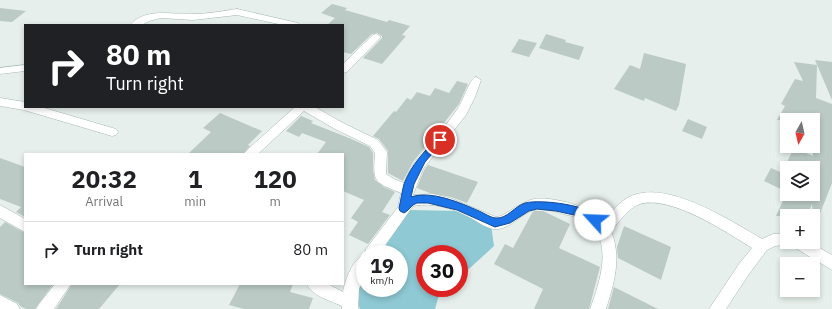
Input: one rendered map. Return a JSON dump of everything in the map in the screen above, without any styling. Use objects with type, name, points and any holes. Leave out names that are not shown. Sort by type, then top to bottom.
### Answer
[{"type":"street","points":[[137,24],[161,15],[193,17],[237,12],[291,24]]},
{"type":"street","points":[[344,69],[376,37]]},
{"type":"street","points":[[0,71],[24,68]]},
{"type":"street","points":[[404,208],[409,184],[422,160],[464,109],[472,96],[476,80]]},
{"type":"street","points":[[0,102],[24,106]]},
{"type":"street","points":[[31,108],[112,132]]},
{"type":"street","points":[[251,153],[301,108]]},
{"type":"street","points":[[308,108],[339,126],[374,143],[381,152],[380,175],[383,179],[392,184],[408,190]]},
{"type":"street","points":[[604,230],[630,203],[638,199],[650,197],[670,201],[694,209],[762,246]]},
{"type":"street","points":[[377,245],[409,202],[416,199],[428,199],[458,206],[495,223],[506,220],[526,207],[537,205],[556,206],[587,215],[595,220],[604,230],[609,243],[608,276],[598,309]]},
{"type":"street","points":[[0,210],[24,225]]},
{"type":"street","points":[[717,309],[744,269],[762,246],[773,240],[780,240]]},
{"type":"street","points":[[809,249],[832,263]]},
{"type":"street","points":[[350,305],[350,288],[356,274]]},
{"type":"street","points":[[44,309],[63,285]]},
{"type":"street","points":[[316,285],[350,305]]},
{"type":"street","points":[[0,302],[12,309]]},
{"type":"water","points":[[409,210],[458,211],[491,225],[494,246],[468,270],[468,245],[416,245],[416,297],[439,297],[435,309],[360,309],[356,297],[408,297],[408,245],[382,245]]},
{"type":"water","points":[[356,280],[356,297],[352,285]]},
{"type":"building","points":[[332,4],[347,8],[345,10],[387,22],[389,20],[410,26],[402,35],[406,36],[382,64],[363,58],[382,38],[382,36],[377,33],[372,34],[351,54],[344,52],[344,24],[328,24],[335,18],[321,13]]},
{"type":"building","points":[[0,8],[26,11],[12,22],[0,21]]},
{"type":"building","points":[[546,34],[566,40],[565,42],[584,47],[579,60],[539,48]]},
{"type":"building","points":[[519,39],[537,43],[529,57],[511,52]]},
{"type":"building","points":[[644,53],[686,64],[679,105],[676,111],[645,98],[644,101],[614,89],[630,65],[640,69]]},
{"type":"building","points":[[815,60],[832,62],[832,100]]},
{"type":"building","points":[[794,62],[817,65],[816,98],[832,104],[832,183],[820,214],[820,209],[812,209],[812,204],[810,209],[780,209],[780,216],[776,216],[783,201],[820,201],[820,161],[788,161],[792,153],[806,153],[813,156],[813,153],[820,153],[820,113],[781,113],[785,106],[781,104],[795,79],[803,81]]},
{"type":"building","points":[[457,81],[468,84],[459,104],[413,162],[403,181],[388,173],[388,151],[379,139],[373,136],[407,98],[411,100],[417,92],[430,96],[435,88],[449,93]]},
{"type":"building","points":[[220,113],[262,131],[248,145],[250,146],[244,153],[189,153],[211,132],[203,128]]},
{"type":"building","points":[[301,116],[313,121],[311,123],[369,147],[373,153],[373,170],[375,180],[384,187],[395,192],[382,212],[390,215],[368,244],[349,235],[358,222],[351,218],[364,200],[344,191],[344,153],[318,153],[326,142],[302,133],[299,137],[286,131]]},
{"type":"building","points":[[688,119],[707,127],[702,139],[682,131]]},
{"type":"building","points":[[0,158],[24,167],[24,216],[16,212],[21,207],[0,199]]},
{"type":"building","points":[[428,165],[478,182],[467,203],[417,188],[424,170]]},
{"type":"building","points":[[771,168],[780,172],[780,189],[764,181]]},
{"type":"building","points":[[534,211],[543,211],[570,224],[559,248],[600,267],[589,309],[534,309],[543,289],[494,264],[505,244],[513,248]]},
{"type":"building","points":[[5,222],[24,232],[24,285],[52,285],[35,309],[26,309],[0,294],[0,227]]},
{"type":"building","points":[[624,226],[671,247],[661,280],[618,258],[617,247]]},
{"type":"building","points":[[71,285],[119,285],[99,309],[56,309]]},
{"type":"building","points":[[239,285],[293,285],[290,292],[313,298],[309,309],[244,309],[229,305]]},
{"type":"building","points":[[614,287],[658,309],[608,309]]},
{"type":"route","points":[[440,140],[431,148],[416,170],[409,184],[404,208],[409,202],[416,199],[428,199],[458,206],[495,223],[506,220],[526,207],[537,205],[556,206],[587,215],[595,220]]}]
